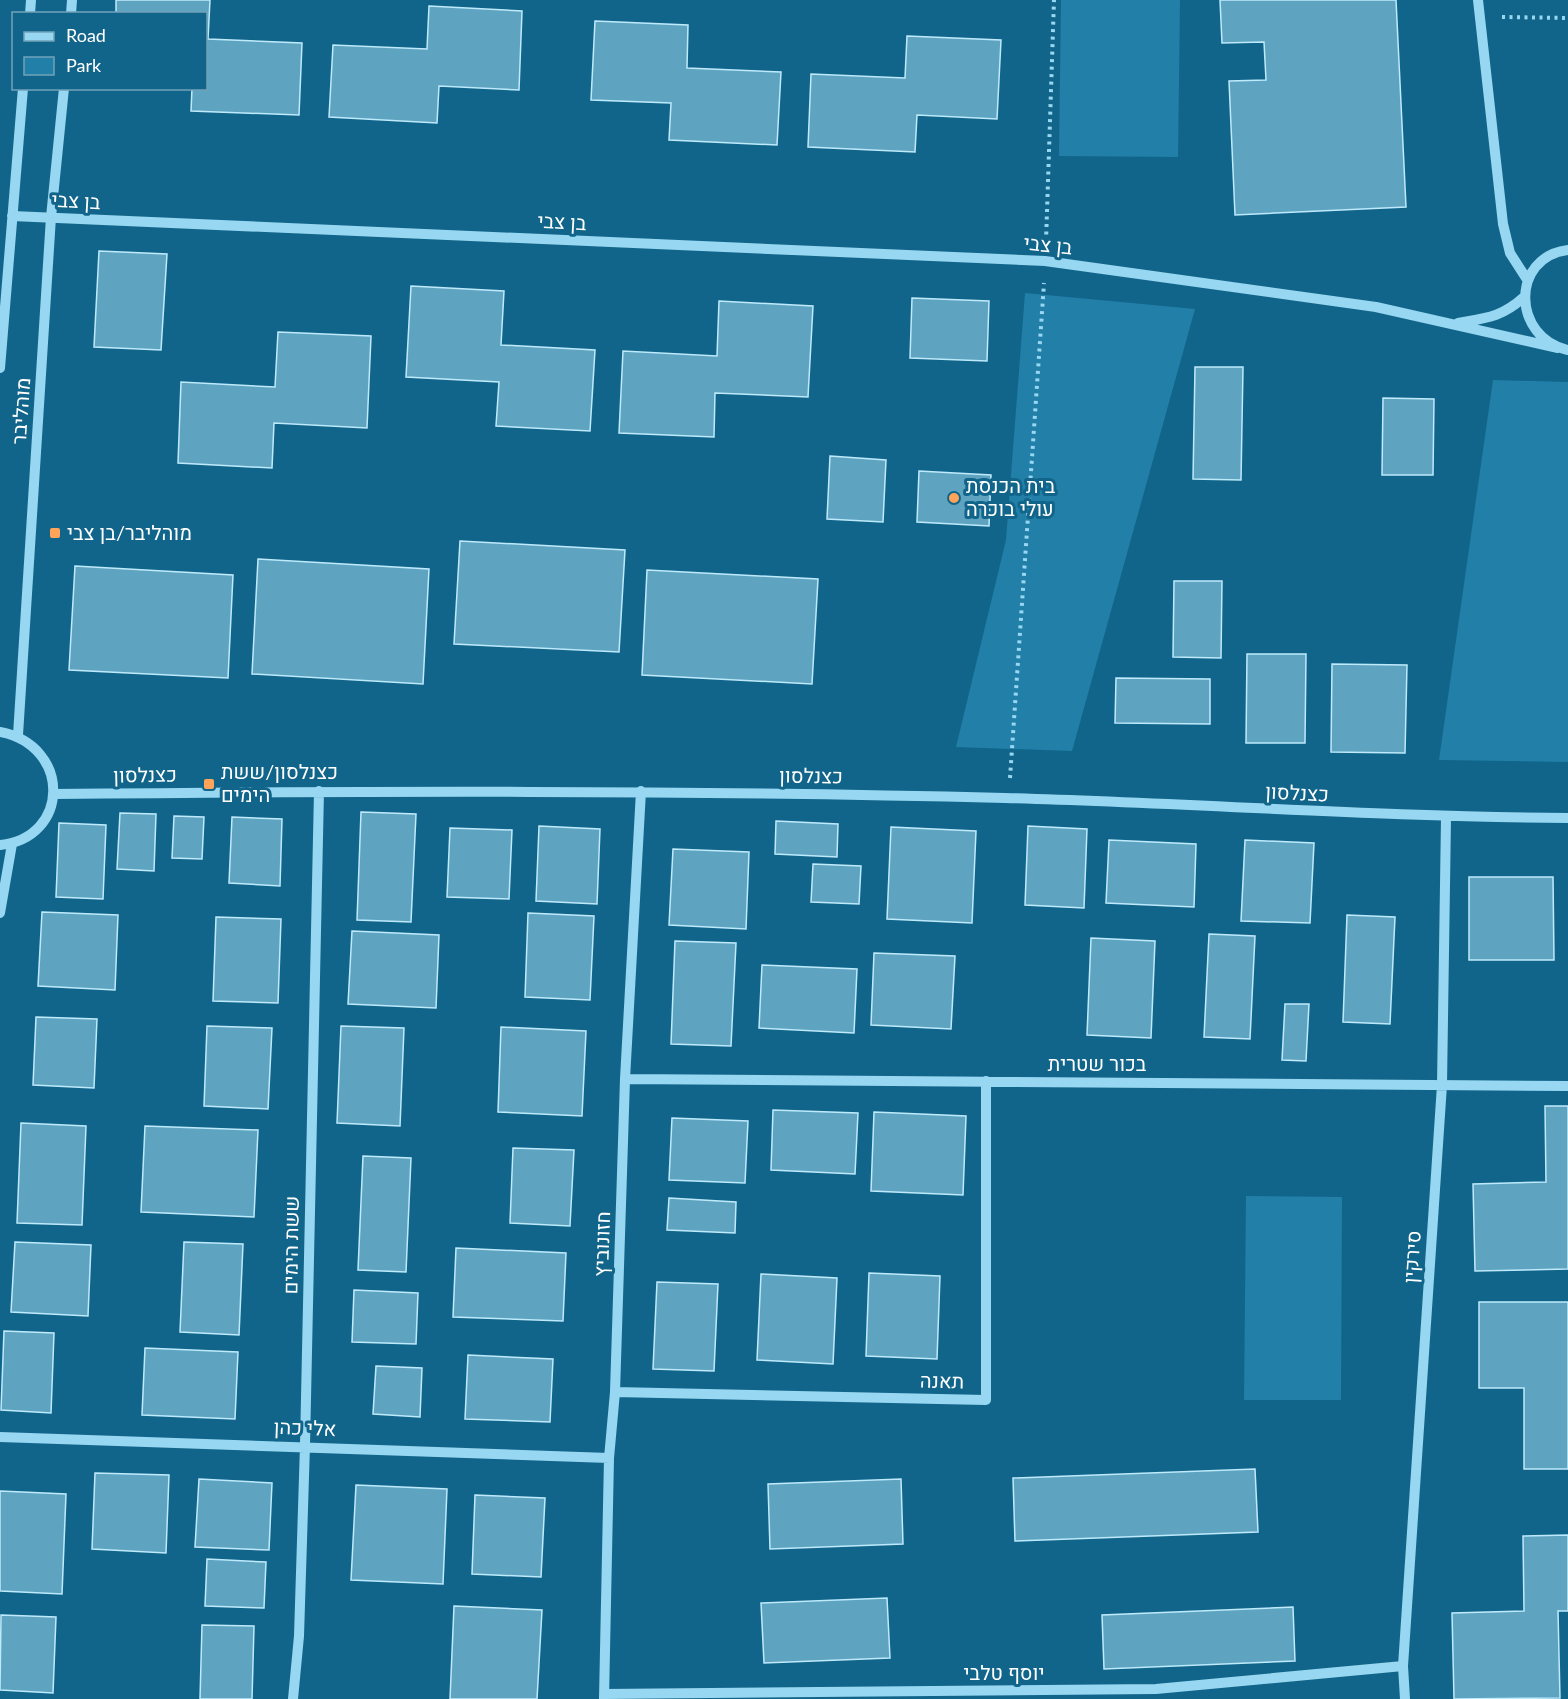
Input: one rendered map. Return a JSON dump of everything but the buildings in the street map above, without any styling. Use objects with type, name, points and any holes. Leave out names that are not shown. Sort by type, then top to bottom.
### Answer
[{"type":"street","points":[[1478,0],[1503,224],[1510,253],[1528,281]]},
{"type":"street","name":"מוהליבר","points":[[0,368],[23,90]]},
{"type":"street","name":"מוהליבר","points":[[18,735],[51,218],[64,90]]},
{"type":"street","name":"בן צבי","points":[[12,216],[1045,261],[1376,307],[1563,349]]},
{"type":"street","points":[[1563,349],[1544,340],[1533,328],[1526,313],[1524,297],[1528,281],[1537,267],[1549,257],[1568,250]]},
{"type":"street","points":[[1452,324],[1493,317],[1509,310],[1524,297]]},
{"type":"street","points":[[0,732],[18,735],[33,745],[45,759],[52,776],[53,794],[49,811],[41,825],[28,837],[12,844],[0,845]]},
{"type":"street","name":"ששת הימים","points":[[293,1699],[299,1636],[305,1445],[319,791]]},
{"type":"street","name":"כצנלסון","points":[[53,794],[640,791],[1009,798],[1446,818],[1568,818]]},
{"type":"street","name":"חזונוביץ","points":[[604,1696],[609,1458],[615,1392],[625,1078],[640,791]]},
{"type":"street","name":"סירקין","points":[[1405,1699],[1403,1666],[1442,1085],[1446,818]]},
{"type":"street","points":[[0,913],[12,844]]},
{"type":"street","name":"בכור שטרית","points":[[625,1078],[1568,1086]]},
{"type":"street","name":"תאנה","points":[[615,1392],[986,1400],[986,1081]]},
{"type":"street","name":"אלי כהן","points":[[0,1437],[305,1445],[609,1458]]},
{"type":"street","name":"יוסף טלבי","points":[[604,1696],[1156,1689],[1403,1666]]},
{"type":"path","points":[[1009,798],[1045,261],[1054,0]]},
{"type":"path","points":[[1480,16],[1568,18]]},
{"type":"green space","points":[[1061,0],[1180,0],[1178,157],[1059,156]]},
{"type":"green space","points":[[1025,293],[1195,309],[1072,751],[956,747],[1006,540]]},
{"type":"green space","points":[[1493,380],[1568,382],[1568,762],[1439,760]]},
{"type":"green space","points":[[1246,1196],[1342,1197],[1341,1400],[1244,1400]]},
{"type":"place","name":"בית הכנסת עולי בוכרה","points":[[954,498]]},
{"type":"place","name":"מוהליבר/בן צבי","points":[[55,533]]},
{"type":"place","name":"כצנלסון/ששת הימים","points":[[209,784]]}]
